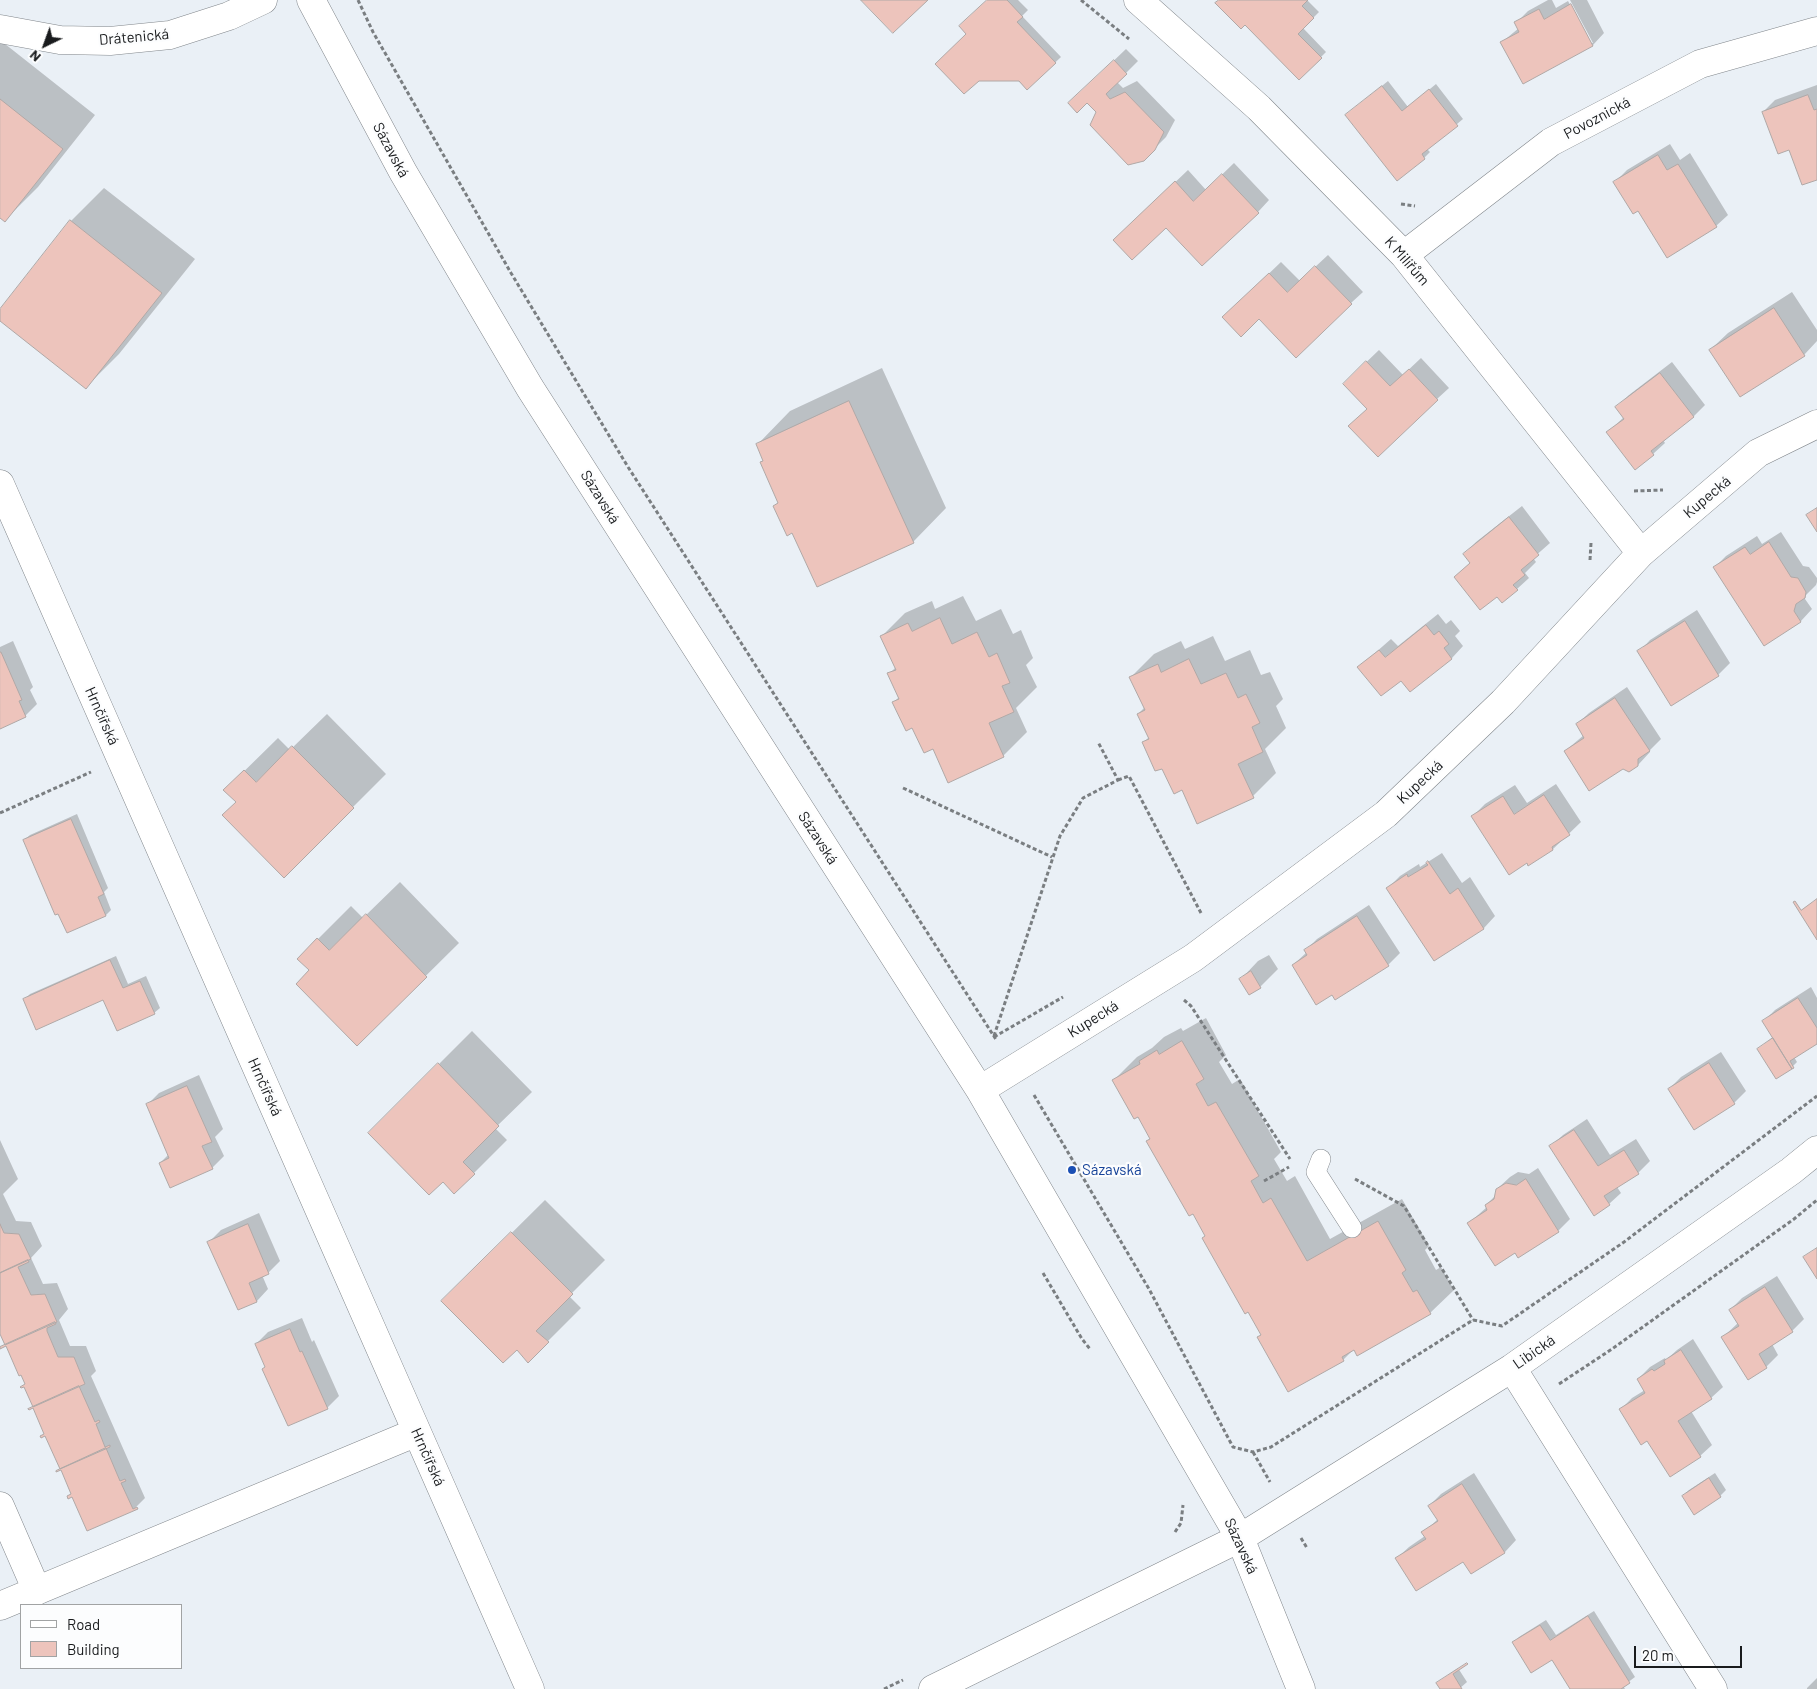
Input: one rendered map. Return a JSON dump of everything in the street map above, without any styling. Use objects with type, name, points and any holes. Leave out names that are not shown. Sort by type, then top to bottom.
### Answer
[{"type":"street","name":"Drátenická","points":[[0,29],[60,40],[110,41],[170,35],[229,16],[263,0]]},
{"type":"street","name":"Sázavská","points":[[311,0],[403,172],[530,388],[980,1090],[1240,1538],[1301,1689]]},
{"type":"street","name":"K Milířům","points":[[1138,0],[1259,108],[1404,255],[1642,553]]},
{"type":"street","name":"Povoznická","points":[[1404,255],[1551,142],[1700,64],[1817,31]]},
{"type":"street","name":"Kupecká","points":[[980,1090],[1193,958],[1386,814],[1503,702],[1642,553],[1758,453],[1817,424]]},
{"type":"street","name":"Hrnčířská","points":[[0,484],[530,1689]]},
{"type":"street","name":"Libická","points":[[922,1682],[1240,1538],[1512,1368],[1791,1171],[1817,1150]]},
{"type":"street","points":[[1512,1368],[1713,1689]]},
{"type":"street","points":[[0,1606],[417,1432]]},
{"type":"street","points":[[0,1506],[37,1591]]},
{"type":"lane","points":[[1321,1159],[1316,1172],[1352,1228]]},
{"type":"path","points":[[358,0],[373,32],[511,273],[628,467],[994,1037],[1052,857],[1060,836],[1082,798],[1129,776],[1202,913],[1195,917]]},
{"type":"path","points":[[1081,0],[1132,42]]},
{"type":"path","points":[[1598,499],[1614,485],[1619,492],[1665,490]]},
{"type":"path","points":[[1590,566],[1591,540]]},
{"type":"path","points":[[1098,742],[1118,780]]},
{"type":"path","points":[[0,813],[121,759]]},
{"type":"path","points":[[903,788],[1052,857]]},
{"type":"path","points":[[1182,999],[1191,1006],[1294,1164],[1264,1181]]},
{"type":"path","points":[[1033,1092],[1149,1289],[1233,1447],[1253,1452],[1271,1447],[1473,1320],[1502,1326],[1624,1242],[1817,1096]]},
{"type":"path","points":[[1321,1159],[1404,1206],[1473,1320]]},
{"type":"path","points":[[1532,1401],[1612,1349],[1794,1219],[1817,1200]]},
{"type":"path","points":[[1043,1273],[1082,1339],[1094,1354]]},
{"type":"path","points":[[1173,1535],[1181,1524],[1183,1503]]},
{"type":"path","points":[[884,1689],[922,1682]]},
{"type":"building","points":[[861,0],[928,0],[893,33]]},
{"type":"building","points":[[987,0],[1007,0],[1023,17],[1017,22],[1056,63],[1027,90],[1019,81],[979,81],[964,94],[935,64],[966,34],[959,26]]},
{"type":"building","points":[[1219,0],[1308,0],[1302,6],[1314,18],[1298,34],[1322,58],[1299,80],[1245,25],[1241,29],[1215,3]]},
{"type":"building","points":[[1571,4],[1593,46],[1523,84],[1500,42],[1519,32],[1514,22],[1539,9],[1544,19]]},
{"type":"building","points":[[1114,60],[1127,74],[1106,94],[1110,99],[1125,92],[1164,132],[1155,150],[1144,161],[1128,165],[1090,125],[1096,112],[1087,103],[1077,113],[1068,103]]},
{"type":"building","points":[[1382,86],[1402,111],[1429,89],[1458,126],[1422,154],[1425,159],[1397,181],[1345,115]]},
{"type":"building","points":[[1808,95],[1814,110],[1817,109],[1817,180],[1802,185],[1789,150],[1778,154],[1762,112]]},
{"type":"building","points":[[0,99],[63,149],[5,222],[0,218]]},
{"type":"building","points":[[1658,155],[1667,170],[1678,164],[1717,227],[1667,258],[1638,211],[1633,214],[1613,182]]},
{"type":"building","points":[[1222,174],[1259,213],[1202,266],[1166,228],[1132,260],[1113,240],[1175,181],[1193,201]]},
{"type":"building","points":[[70,220],[162,293],[86,389],[0,321],[0,309]]},
{"type":"building","points":[[1315,266],[1352,304],[1296,358],[1259,319],[1241,337],[1222,317],[1269,273],[1287,292]]},
{"type":"building","points":[[1774,308],[1805,356],[1740,397],[1709,350]]},
{"type":"building","points":[[1366,361],[1390,386],[1409,369],[1438,400],[1378,457],[1348,426],[1367,409],[1343,384]]},
{"type":"building","points":[[1660,373],[1694,417],[1651,451],[1654,455],[1635,470],[1606,432],[1624,419],[1615,407]]},
{"type":"building","points":[[849,401],[914,543],[817,587],[792,533],[787,536],[773,506],[778,503],[760,462],[763,461],[756,444]]},
{"type":"building","points":[[1817,508],[1817,532],[1806,515]]},
{"type":"building","points":[[1509,517],[1539,555],[1521,570],[1525,575],[1513,585],[1518,590],[1502,603],[1497,597],[1480,610],[1454,577],[1470,563],[1463,554]]},
{"type":"building","points":[[1769,542],[1791,577],[1798,578],[1806,592],[1805,598],[1796,604],[1794,611],[1801,622],[1764,646],[1713,567],[1745,547],[1750,554]]},
{"type":"building","points":[[940,618],[952,644],[977,632],[989,657],[997,653],[1010,683],[1002,686],[1014,712],[989,723],[1004,757],[948,783],[933,749],[924,753],[912,728],[906,731],[892,702],[899,699],[887,673],[896,670],[880,636],[908,623],[912,631]]},
{"type":"building","points":[[1685,621],[1719,676],[1671,706],[1637,651]]},
{"type":"building","points":[[1426,625],[1434,635],[1439,631],[1449,644],[1444,648],[1452,659],[1410,692],[1401,681],[1381,696],[1357,667],[1379,650],[1385,657]]},
{"type":"building","points":[[0,652],[22,700],[19,701],[26,717],[0,729]]},
{"type":"building","points":[[1189,659],[1201,684],[1226,673],[1238,698],[1246,694],[1260,723],[1252,727],[1263,752],[1238,764],[1254,798],[1197,824],[1182,790],[1174,794],[1162,769],[1155,771],[1142,742],[1149,739],[1137,714],[1145,710],[1129,677],[1158,664],[1161,672]]},
{"type":"building","points":[[1615,698],[1650,751],[1638,759],[1638,766],[1629,772],[1623,769],[1589,791],[1564,751],[1584,738],[1576,724]]},
{"type":"building","points":[[292,746],[354,808],[284,878],[222,815],[236,802],[223,790],[244,770],[256,782]]},
{"type":"building","points":[[1544,795],[1570,835],[1552,847],[1553,850],[1528,866],[1527,863],[1509,875],[1471,816],[1503,796],[1514,814]]},
{"type":"building","points":[[71,819],[104,894],[98,897],[106,916],[67,933],[58,914],[55,915],[23,840]]},
{"type":"building","points":[[1428,861],[1450,894],[1458,888],[1484,929],[1434,961],[1386,888],[1407,874],[1408,877],[1428,865],[1426,863]]},
{"type":"building","points":[[1817,899],[1817,940],[1793,902],[1795,901],[1801,910]]},
{"type":"building","points":[[366,914],[427,977],[357,1046],[296,984],[309,970],[297,959],[317,938],[329,950]]},
{"type":"building","points":[[1357,916],[1389,966],[1335,1000],[1332,995],[1316,1005],[1292,965],[1307,955],[1304,950]]},
{"type":"building","points":[[110,960],[123,988],[140,981],[155,1014],[117,1031],[103,1000],[36,1030],[23,999]]},
{"type":"building","points":[[1251,971],[1261,988],[1249,995],[1239,979]]},
{"type":"building","points":[[1798,998],[1817,1028],[1817,1044],[1790,1061],[1794,1068],[1792,1069],[1762,1021]]},
{"type":"building","points":[[1773,1038],[1792,1069],[1776,1079],[1757,1049]]},
{"type":"building","points":[[1182,1041],[1204,1079],[1196,1084],[1208,1106],[1216,1102],[1259,1176],[1251,1181],[1263,1203],[1271,1198],[1307,1261],[1378,1221],[1406,1270],[1402,1273],[1413,1292],[1417,1290],[1431,1314],[1357,1356],[1354,1350],[1342,1357],[1344,1361],[1288,1392],[1257,1337],[1261,1335],[1248,1312],[1245,1314],[1202,1238],[1205,1236],[1193,1214],[1189,1216],[1146,1141],[1150,1139],[1138,1117],[1134,1119],[1112,1080],[1140,1064],[1139,1061],[1157,1050],[1159,1054]]},
{"type":"building","points":[[438,1063],[499,1126],[463,1162],[475,1174],[454,1194],[443,1182],[429,1195],[368,1133]]},
{"type":"building","points":[[1709,1063],[1735,1104],[1694,1130],[1668,1089]]},
{"type":"building","points":[[187,1086],[212,1142],[202,1146],[213,1169],[170,1188],[159,1163],[169,1158],[146,1104]]},
{"type":"building","points":[[1574,1130],[1598,1166],[1624,1150],[1639,1174],[1604,1196],[1610,1205],[1594,1216],[1549,1146]]},
{"type":"building","points":[[1526,1179],[1559,1232],[1518,1258],[1515,1253],[1495,1266],[1467,1223],[1487,1210],[1485,1205],[1494,1199],[1496,1189],[1506,1183],[1516,1185]]},
{"type":"building","points":[[0,1224],[4,1233],[19,1234],[31,1259],[0,1273]]},
{"type":"building","points":[[248,1224],[269,1274],[249,1283],[257,1302],[238,1310],[207,1242]]},
{"type":"building","points":[[511,1232],[573,1294],[536,1331],[549,1342],[528,1363],[517,1350],[503,1363],[441,1301]]},
{"type":"building","points":[[1817,1248],[1817,1279],[1803,1257]]},
{"type":"building","points":[[28,1260],[29,1262],[18,1267],[31,1295],[45,1294],[57,1322],[5,1345],[0,1334],[0,1273]]},
{"type":"building","points":[[1765,1287],[1793,1332],[1759,1354],[1767,1368],[1748,1380],[1721,1337],[1739,1326],[1729,1310]]},
{"type":"building","points":[[55,1322],[56,1324],[47,1328],[47,1331],[58,1357],[74,1357],[85,1384],[33,1407],[24,1387],[20,1387],[25,1384],[21,1375],[19,1376],[6,1346],[0,1349],[0,1347]]},
{"type":"building","points":[[290,1329],[328,1409],[288,1426],[262,1369],[265,1367],[255,1344]]},
{"type":"building","points":[[1681,1350],[1712,1399],[1678,1421],[1701,1457],[1670,1477],[1647,1441],[1641,1445],[1619,1409],[1645,1393],[1637,1379],[1652,1369],[1654,1371],[1665,1364],[1664,1361]]},
{"type":"building","points":[[79,1386],[95,1422],[99,1420],[100,1422],[96,1424],[105,1447],[110,1445],[110,1447],[60,1469],[45,1436],[41,1438],[40,1436],[44,1434],[33,1408],[28,1409]]},
{"type":"building","points":[[106,1448],[120,1481],[125,1479],[126,1481],[121,1483],[133,1509],[137,1507],[138,1509],[87,1531],[72,1497],[68,1499],[67,1496],[71,1494],[61,1470],[56,1471]]},
{"type":"building","points":[[1709,1478],[1721,1497],[1694,1515],[1682,1496]]},
{"type":"building","points":[[1462,1484],[1505,1553],[1471,1574],[1463,1562],[1416,1591],[1395,1558],[1426,1539],[1421,1532],[1438,1521],[1428,1506]]},
{"type":"building","points":[[1588,1616],[1630,1683],[1621,1689],[1570,1689],[1552,1660],[1531,1673],[1512,1642],[1540,1625],[1550,1640]]},
{"type":"building","points":[[1467,1663],[1453,1674],[1462,1689],[1440,1689],[1436,1683]]},
{"type":"place","name":"Sázavská","points":[[1072,1170]]}]
